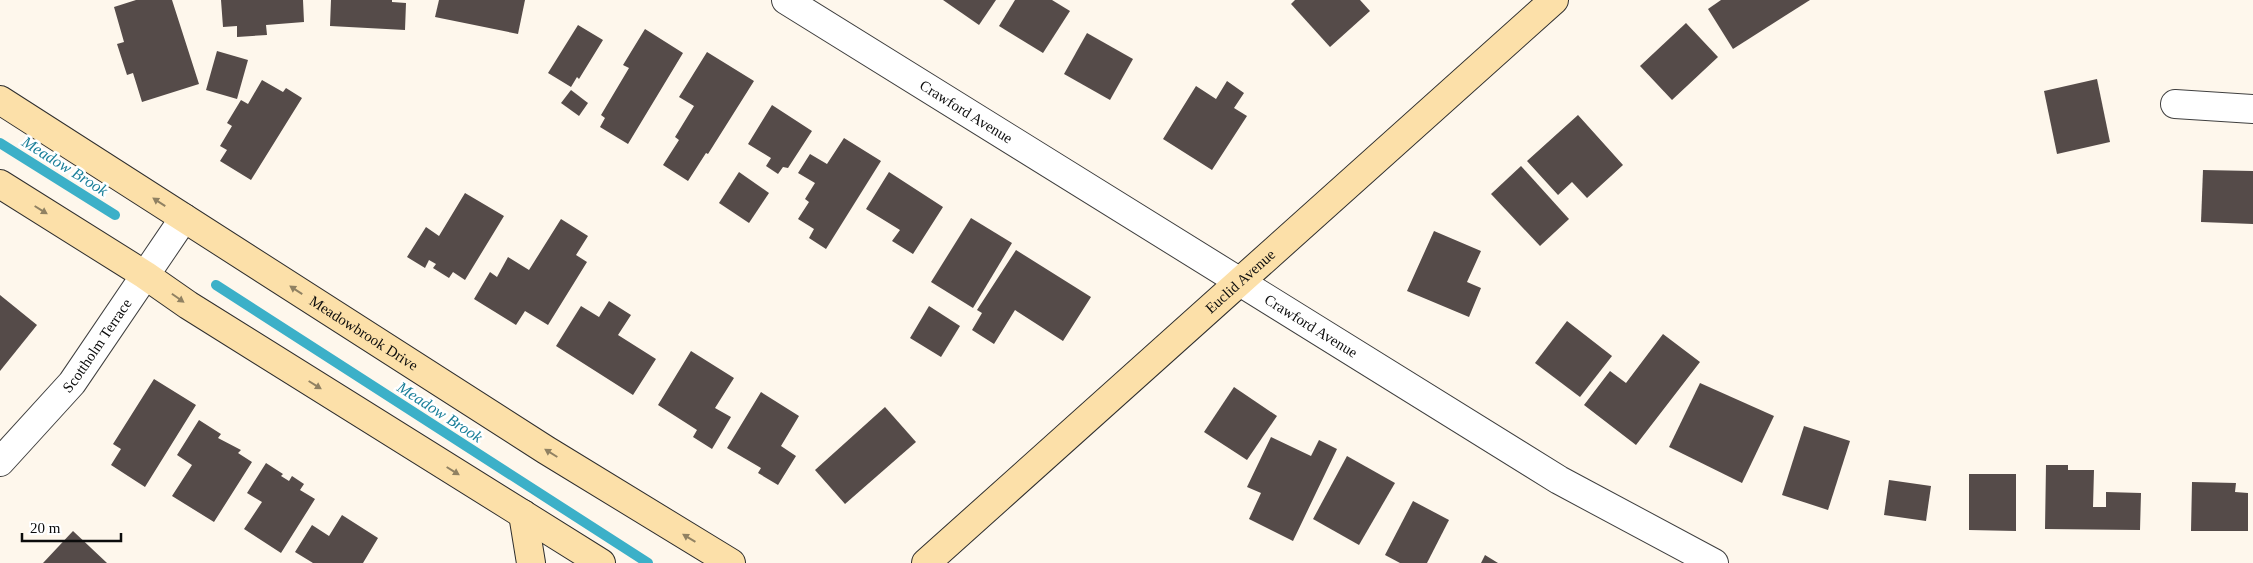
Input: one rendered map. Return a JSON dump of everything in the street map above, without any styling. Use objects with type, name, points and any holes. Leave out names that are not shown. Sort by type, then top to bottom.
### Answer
[{"type":"street","name":"Euclid Avenue","points":[[926,563],[1554,0]]},
{"type":"street","name":"Crawford Avenue","points":[[798,3],[1559,480],[1714,563]]},
{"type":"street","name":"Meadowbrook Drive","points":[[0,100],[546,450],[731,563]]},
{"type":"street","points":[[2175,104],[2253,109]]},
{"type":"street","points":[[0,184],[145,275],[197,311],[600,563]]},
{"type":"street","name":"Scottholm Terrace","points":[[0,462],[72,382],[184,218]]},
{"type":"street","points":[[523,514],[531,563]]},
{"type":"building","points":[[136,0],[172,0],[199,84],[142,102],[133,73],[127,75],[117,44],[124,42],[114,7]]},
{"type":"building","points":[[221,0],[303,0],[304,22],[266,25],[267,35],[237,37],[237,26],[223,27]]},
{"type":"building","points":[[331,0],[392,0],[392,2],[406,3],[405,30],[330,26]]},
{"type":"building","points":[[439,0],[525,0],[518,34],[435,17]]},
{"type":"building","points":[[943,0],[996,0],[979,25]]},
{"type":"building","points":[[1015,0],[1052,0],[1070,11],[1043,53],[999,26]]},
{"type":"building","points":[[1295,0],[1360,0],[1370,11],[1330,47],[1291,4]]},
{"type":"building","points":[[1721,0],[1810,0],[1733,49],[1708,9]]},
{"type":"building","points":[[1686,23],[1718,57],[1672,100],[1640,66]]},
{"type":"building","points":[[578,25],[603,40],[579,79],[577,77],[571,87],[548,73]]},
{"type":"building","points":[[645,29],[683,53],[628,144],[600,127],[605,118],[601,115],[629,68],[623,65]]},
{"type":"building","points":[[1087,33],[1133,59],[1110,100],[1064,74]]},
{"type":"building","points":[[217,51],[248,60],[237,99],[206,90]]},
{"type":"building","points":[[707,52],[754,81],[708,154],[706,153],[688,181],[663,165],[679,140],[675,137],[694,106],[679,97]]},
{"type":"building","points":[[2097,79],[2110,142],[2057,154],[2044,91]]},
{"type":"building","points":[[262,80],[283,92],[286,88],[302,98],[251,180],[220,161],[227,150],[220,146],[232,126],[227,123],[241,100],[248,104]]},
{"type":"building","points":[[1227,81],[1244,93],[1234,108],[1247,116],[1212,170],[1163,139],[1196,86],[1216,99]]},
{"type":"building","points":[[571,90],[588,103],[579,116],[561,103]]},
{"type":"building","points":[[772,105],[812,131],[788,168],[783,167],[778,174],[766,166],[771,158],[748,144]]},
{"type":"building","points":[[1578,115],[1623,165],[1587,198],[1572,182],[1558,195],[1527,161]]},
{"type":"building","points":[[844,138],[881,161],[826,249],[809,238],[814,229],[798,219],[809,202],[805,199],[815,183],[798,173],[810,154],[827,164]]},
{"type":"building","points":[[1521,166],[1569,219],[1540,246],[1491,194]]},
{"type":"building","points":[[2203,170],[2253,171],[2253,224],[2201,222]]},
{"type":"building","points":[[739,172],[769,193],[749,223],[719,203]]},
{"type":"building","points":[[889,172],[943,207],[913,254],[892,241],[900,230],[866,209]]},
{"type":"building","points":[[465,193],[504,216],[465,280],[453,272],[449,278],[433,268],[436,264],[429,260],[425,268],[407,257],[426,227],[439,236]]},
{"type":"building","points":[[971,218],[1012,243],[973,308],[931,282]]},
{"type":"building","points":[[561,219],[588,236],[576,255],[587,262],[548,325],[525,311],[516,325],[474,299],[490,272],[497,277],[508,257],[529,270]]},
{"type":"building","points":[[1434,231],[1481,251],[1467,282],[1481,288],[1469,317],[1407,291]]},
{"type":"building","points":[[1016,250],[1091,297],[1063,341],[1015,310],[994,344],[972,330],[982,313],[977,310]]},
{"type":"building","points":[[0,295],[37,325],[0,371]]},
{"type":"building","points":[[609,301],[631,315],[618,335],[656,359],[633,395],[556,346],[581,306],[599,317]]},
{"type":"building","points":[[929,306],[960,326],[941,357],[910,338]]},
{"type":"building","points":[[1567,321],[1612,356],[1580,397],[1535,363]]},
{"type":"building","points":[[1663,334],[1700,362],[1636,445],[1584,405],[1610,371],[1626,383]]},
{"type":"building","points":[[691,351],[734,378],[715,408],[731,417],[712,449],[693,437],[697,430],[658,405]]},
{"type":"building","points":[[154,379],[196,405],[145,487],[111,465],[121,449],[113,444]]},
{"type":"building","points":[[1700,383],[1774,416],[1742,483],[1669,447]]},
{"type":"building","points":[[1234,387],[1277,416],[1247,460],[1204,432]]},
{"type":"building","points":[[761,392],[799,416],[781,446],[796,456],[778,485],[758,473],[761,468],[727,448]]},
{"type":"building","points":[[885,407],[916,442],[845,504],[815,470]]},
{"type":"building","points":[[199,420],[221,434],[218,438],[241,450],[238,453],[252,462],[214,522],[172,496],[192,465],[177,455]]},
{"type":"building","points":[[1804,426],[1850,441],[1828,510],[1782,495]]},
{"type":"building","points":[[1271,437],[1311,456],[1319,440],[1337,449],[1293,541],[1249,519],[1261,493],[1247,487]]},
{"type":"building","points":[[1347,456],[1395,483],[1359,545],[1313,519]]},
{"type":"building","points":[[266,463],[283,474],[281,476],[289,481],[292,476],[304,484],[300,490],[315,499],[281,553],[244,529],[262,502],[247,493]]},
{"type":"building","points":[[2046,465],[2068,465],[2068,470],[2094,470],[2093,507],[2106,507],[2106,492],[2141,493],[2140,530],[2045,529]]},
{"type":"building","points":[[1969,474],[2016,474],[2016,531],[1969,530]]},
{"type":"building","points":[[1889,480],[1931,486],[1926,521],[1884,515]]},
{"type":"building","points":[[2192,482],[2236,483],[2235,492],[2248,493],[2248,531],[2191,531]]},
{"type":"building","points":[[1413,501],[1449,520],[1427,563],[1400,563],[1385,555]]},
{"type":"building","points":[[342,515],[378,538],[363,563],[313,563],[295,552],[312,525],[329,536]]},
{"type":"building","points":[[73,531],[107,563],[43,563]]},
{"type":"building","points":[[1485,555],[1498,563],[1481,563]]},
{"type":"waterway","name":"Meadow Brook","points":[[0,143],[115,215]]},
{"type":"waterway","name":"Meadow Brook","points":[[216,285],[648,563]]}]
